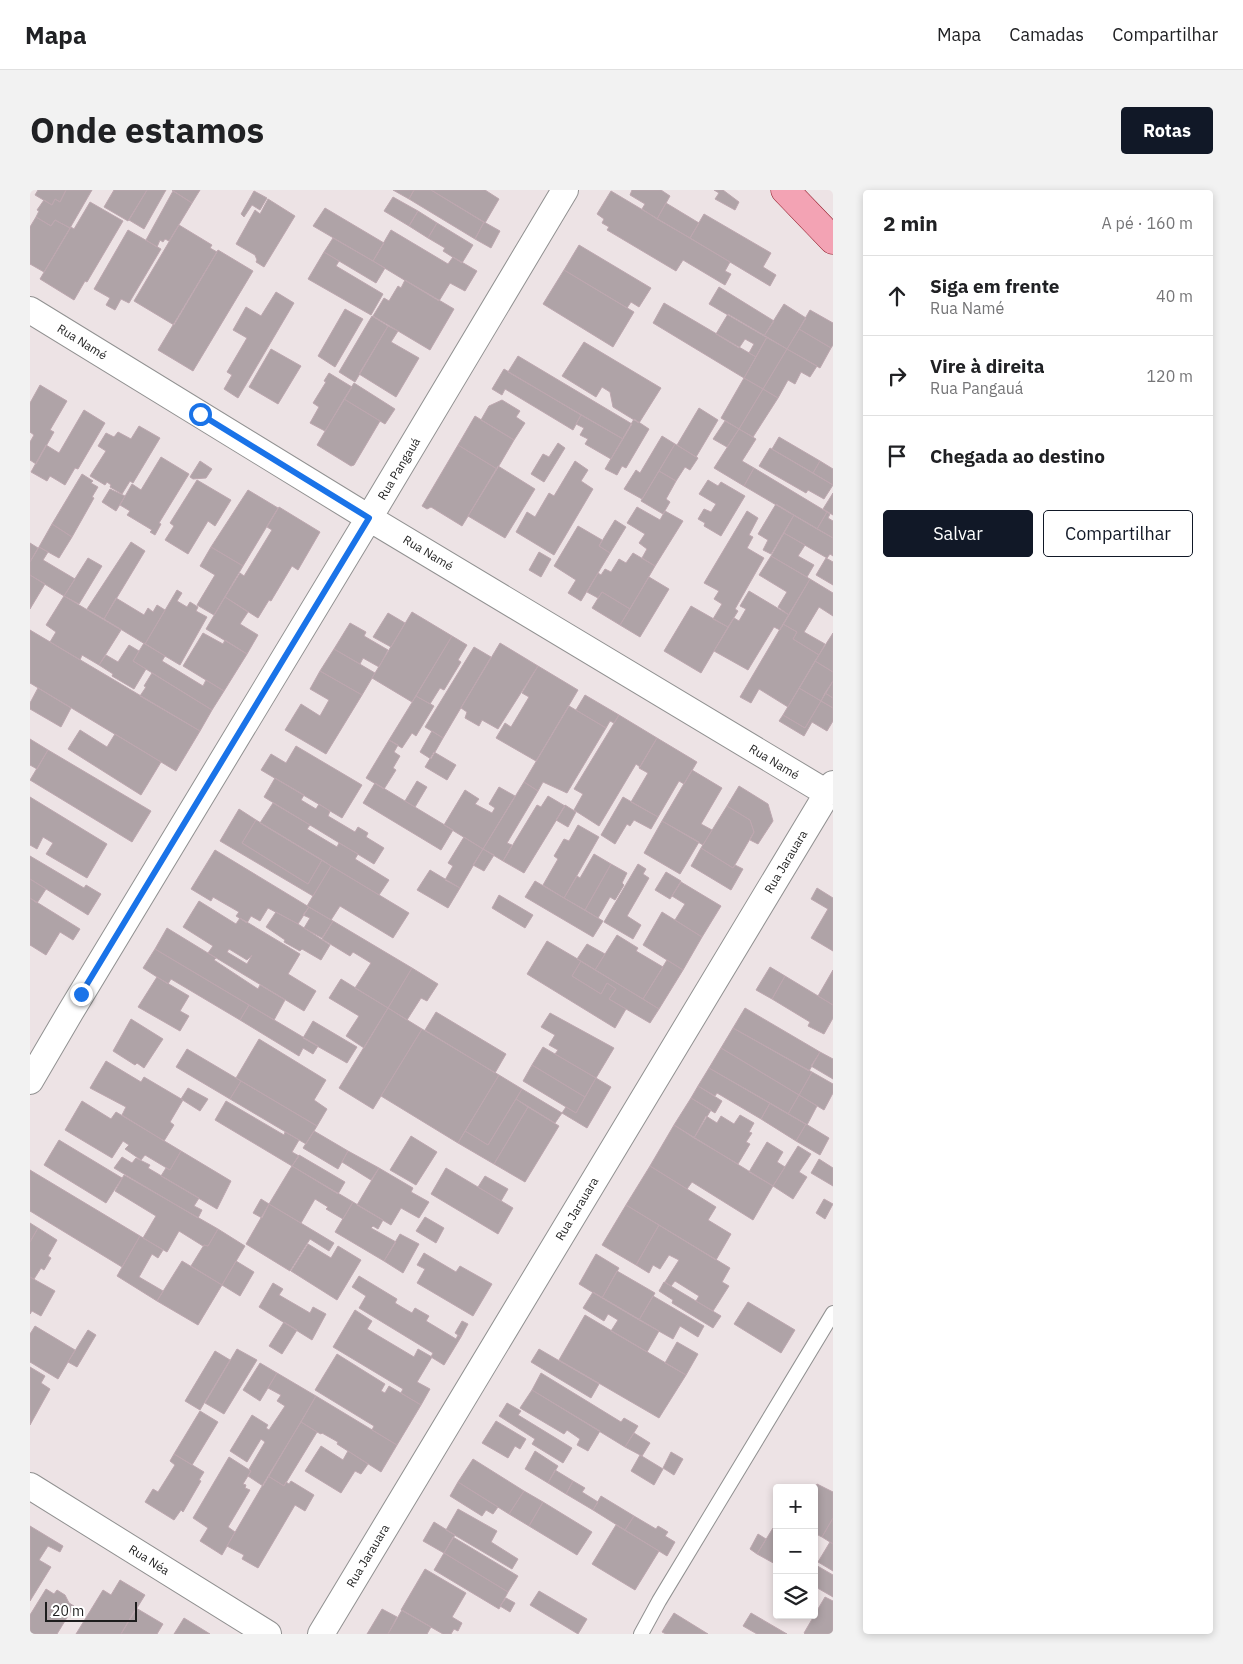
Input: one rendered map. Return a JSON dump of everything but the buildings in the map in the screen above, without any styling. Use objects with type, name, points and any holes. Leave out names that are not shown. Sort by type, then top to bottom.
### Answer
[{"type":"main road","points":[[785,190],[833,240]]},
{"type":"street","name":"Rua Pangauá","points":[[30,1081],[70,1011],[369,518],[565,190]]},
{"type":"street","name":"Rua Namé","points":[[30,310],[369,518],[830,788]]},
{"type":"street","name":"Rua Jarauara","points":[[321,1634],[830,788]]},
{"type":"street","name":"Rua Néa","points":[[30,1486],[268,1634]]},
{"type":"lane","points":[[641,1634],[663,1593],[833,1313]]},
{"type":"route","points":[[81,994],[369,518],[200,414]]}]
